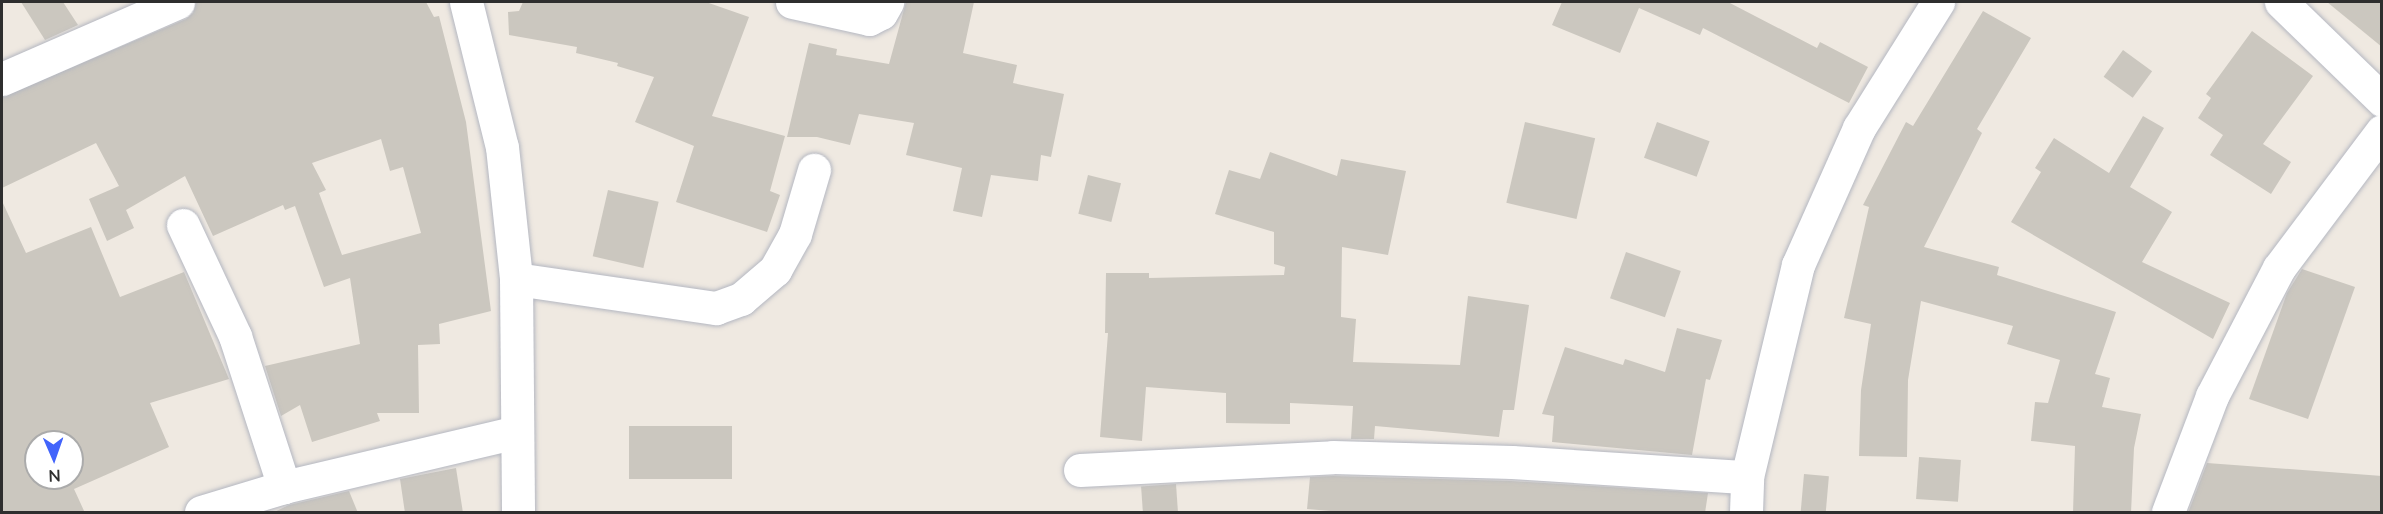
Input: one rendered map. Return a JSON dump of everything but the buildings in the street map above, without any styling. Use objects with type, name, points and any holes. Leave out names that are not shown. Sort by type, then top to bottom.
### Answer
[{"type":"street","points":[[2,79],[178,2]]},
{"type":"street","points":[[466,2],[502,147],[516,279],[518,513]]},
{"type":"street","points":[[792,2],[868,19],[881,13],[887,2]]},
{"type":"street","points":[[1746,513],[1747,477],[1798,266],[1858,128],[1938,2]]},
{"type":"street","points":[[2281,2],[2382,100]]},
{"type":"street","points":[[2168,513],[2212,396],[2278,268],[2382,131]]},
{"type":"street","points":[[516,279],[716,308],[741,299],[775,270],[795,234],[814,170]]},
{"type":"street","points":[[183,225],[235,336],[284,487]]},
{"type":"street","points":[[201,513],[284,487],[516,432]]},
{"type":"street","points":[[1080,470],[1333,457],[1512,462],[1747,477]]}]
